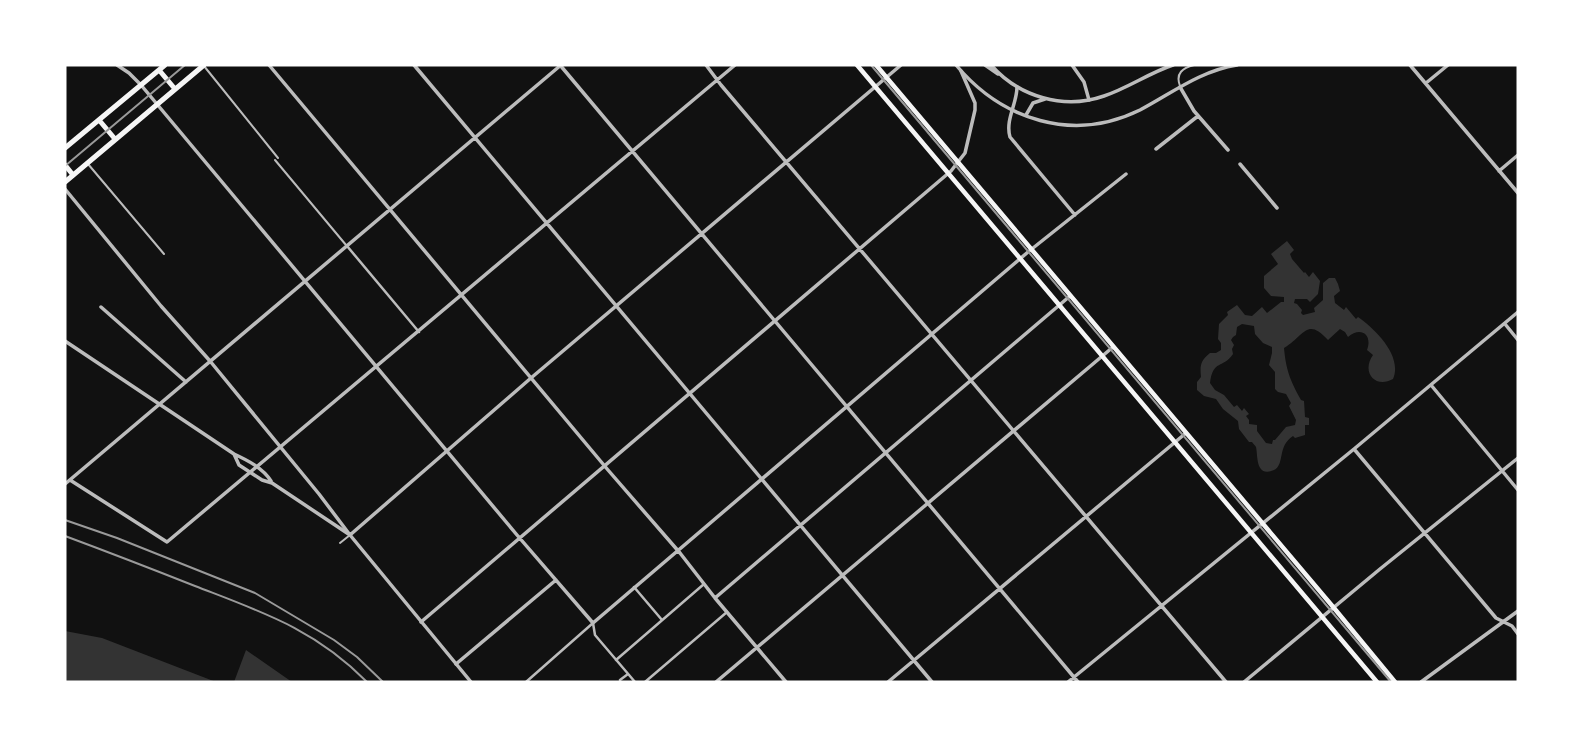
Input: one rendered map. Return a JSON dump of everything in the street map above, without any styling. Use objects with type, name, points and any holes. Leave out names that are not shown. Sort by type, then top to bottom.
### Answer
[{"type":"main road","points":[[65,148],[165,65]]},
{"type":"main road","points":[[65,182],[204,65]]},
{"type":"main road","points":[[857,65],[1377,682]]},
{"type":"main road","points":[[876,65],[1395,682]]},
{"type":"main road","points":[[159,70],[175,89]]},
{"type":"main road","points":[[99,120],[115,139]]},
{"type":"main road","points":[[65,165],[73,175]]},
{"type":"street","points":[[117,65],[130,73],[157,104],[593,623],[596,635]]},
{"type":"street","points":[[269,65],[786,682]]},
{"type":"street","points":[[414,65],[932,682]]},
{"type":"street","points":[[65,484],[561,65],[1078,682]]},
{"type":"street","points":[[706,65],[1226,682]]},
{"type":"street","points":[[70,480],[167,542],[735,65]]},
{"type":"street","points":[[350,535],[901,65]]},
{"type":"street","points":[[985,65],[1003,76]]},
{"type":"street","points":[[991,65],[1024,91],[1047,99],[1068,102],[1106,95],[1171,65]]},
{"type":"street","points":[[1072,65],[1084,82],[1088,100]]},
{"type":"street","points":[[958,66],[990,97],[1013,111],[1060,124],[1084,125],[1138,111],[1210,71],[1237,65]]},
{"type":"street","points":[[1410,65],[1518,193]]},
{"type":"street","points":[[1426,83],[1448,65]]},
{"type":"street","points":[[421,622],[949,174],[958,164],[967,146],[975,110],[975,103],[958,66]]},
{"type":"street","points":[[1017,87],[1008,130],[1010,137],[1075,215]]},
{"type":"street","points":[[1180,87],[1198,116],[1228,150]]},
{"type":"street","points":[[1026,116],[1033,103],[1047,99]]},
{"type":"street","points":[[1156,149],[1198,116]]},
{"type":"street","points":[[1499,171],[1518,155]]},
{"type":"street","points":[[1240,164],[1277,208]]},
{"type":"street","points":[[526,682],[1020,258],[1126,174]]},
{"type":"street","points":[[65,189],[210,361],[471,682]]},
{"type":"street","points":[[347,246],[419,332]]},
{"type":"street","points":[[715,598],[1070,296]]},
{"type":"street","points":[[101,307],[186,382]]},
{"type":"street","points":[[1068,682],[1518,312]]},
{"type":"street","points":[[1505,324],[1518,340]]},
{"type":"street","points":[[65,341],[159,405],[244,458],[266,474],[272,483]]},
{"type":"street","points":[[716,682],[1113,347]]},
{"type":"street","points":[[1431,385],[1518,490]]},
{"type":"street","points":[[888,682],[1186,433]]},
{"type":"street","points":[[1354,449],[1496,618],[1512,626],[1518,634]]},
{"type":"street","points":[[234,454],[239,465],[262,480],[272,483],[350,535]]},
{"type":"street","points":[[1244,682],[1518,458]]},
{"type":"street","points":[[456,664],[555,580]]},
{"type":"street","points":[[616,660],[705,584]]},
{"type":"street","points":[[635,587],[662,620]]},
{"type":"street","points":[[1421,682],[1518,611]]},
{"type":"street","points":[[645,682],[727,612]]},
{"type":"street","points":[[588,627],[635,682]]},
{"type":"street","points":[[620,680],[628,674]]},
{"type":"lane","points":[[204,65],[347,246]]},
{"type":"lane","points":[[1180,87],[1179,73],[1194,65]]},
{"type":"lane","points":[[87,163],[164,254]]},
{"type":"lane","points":[[340,543],[350,535]]},
{"type":"shaded area","points":[[1287,241],[1294,250],[1290,254],[1292,259],[1309,277],[1313,272],[1320,281],[1318,294],[1310,302],[1307,299],[1295,299],[1294,303],[1302,310],[1303,315],[1315,312],[1314,308],[1323,300],[1323,283],[1329,278],[1335,278],[1340,291],[1334,296],[1335,303],[1344,310],[1346,307],[1356,319],[1358,317],[1379,336],[1391,352],[1395,370],[1393,379],[1386,382],[1372,377],[1369,367],[1373,355],[1367,350],[1368,340],[1364,333],[1357,332],[1348,337],[1340,329],[1328,340],[1315,330],[1306,330],[1284,348],[1289,375],[1304,401],[1305,417],[1309,418],[1309,425],[1305,425],[1305,435],[1295,438],[1293,436],[1288,440],[1277,468],[1268,472],[1260,468],[1256,447],[1239,429],[1238,421],[1223,409],[1216,399],[1204,396],[1197,390],[1197,382],[1201,377],[1202,361],[1210,353],[1221,350],[1218,339],[1219,324],[1228,315],[1227,312],[1237,305],[1245,315],[1252,316],[1262,307],[1267,313],[1284,302],[1284,297],[1271,296],[1264,288],[1264,276],[1278,264],[1271,254]],"holes":[[[1242,324],[1254,326],[1255,334],[1263,343],[1272,347],[1269,365],[1275,372],[1275,389],[1286,394],[1296,420],[1295,425],[1286,427],[1272,444],[1266,443],[1257,431],[1257,425],[1249,424],[1246,416],[1249,414],[1244,408],[1242,411],[1237,405],[1234,407],[1210,383],[1213,370],[1233,354],[1234,345],[1231,340],[1236,335],[1237,327]]]},
{"type":"shaded area","points":[[65,631],[102,638],[216,682],[65,682]]},
{"type":"shaded area","points":[[246,650],[292,682],[234,682]]},
{"type":"tram line","points":[[65,166],[185,65]]},
{"type":"tram line","points":[[871,65],[1391,682]]},
{"type":"tram line","points":[[65,520],[255,593],[334,640],[383,682]]},
{"type":"railway","points":[[65,536],[287,624],[328,648],[367,682]]}]
